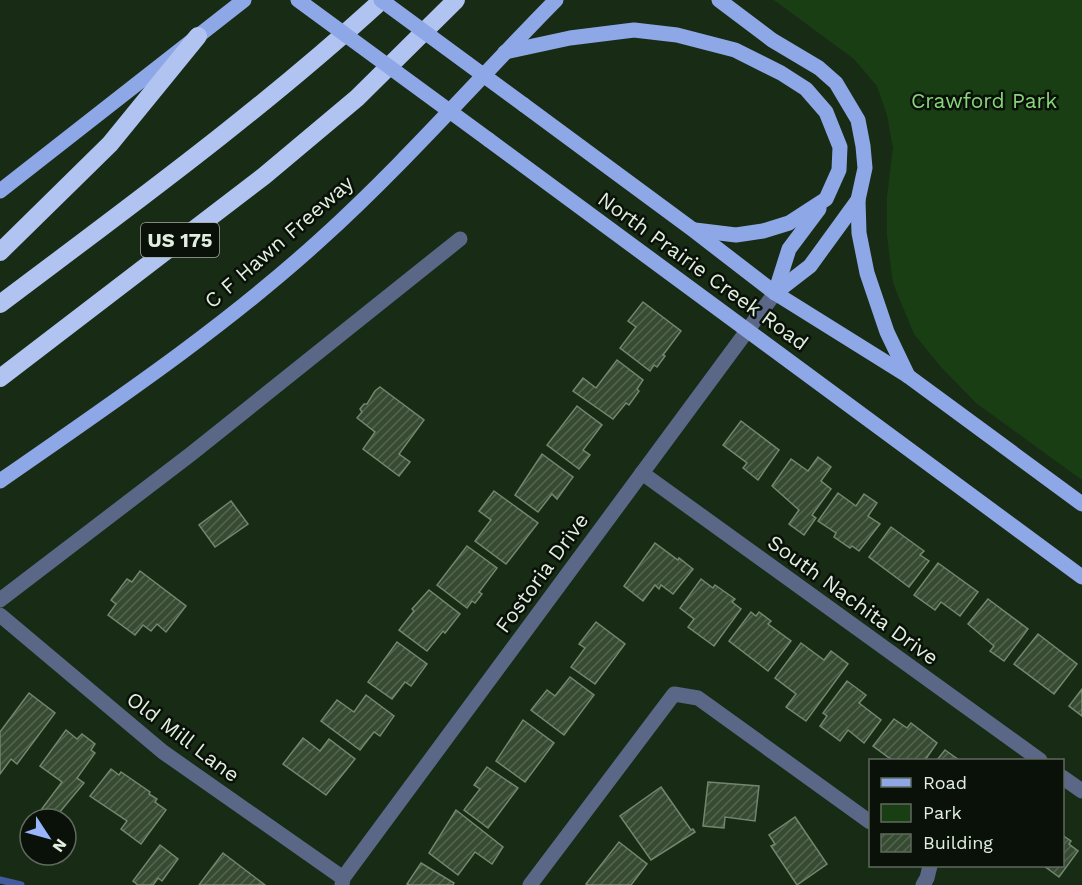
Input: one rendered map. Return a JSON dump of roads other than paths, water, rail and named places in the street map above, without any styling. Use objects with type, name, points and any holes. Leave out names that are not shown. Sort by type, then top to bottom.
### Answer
[{"type":"highway","name":"US 175","points":[[0,304],[223,135],[322,55],[381,0]]},
{"type":"highway","name":"US 175","points":[[0,378],[264,176],[357,98],[456,0]]},
{"type":"highway","points":[[0,252],[110,144],[198,36]]},
{"type":"main road","points":[[0,191],[244,0]]},
{"type":"main road","name":"North Prairie Creek Road","points":[[298,0],[1082,577]]},
{"type":"main road","name":"North Prairie Creek Road","points":[[381,0],[692,229],[774,293],[908,376],[1082,504]]},
{"type":"main road","name":"C F Hawn Freeway","points":[[0,481],[134,388],[220,324],[320,241],[407,156],[556,0]]},
{"type":"main road","points":[[719,0],[772,40],[819,68],[836,83],[858,120],[865,168],[858,200],[859,233],[867,273],[887,332],[908,376]]},
{"type":"main road","points":[[505,52],[570,38],[634,30],[677,35],[735,50],[782,73],[806,89],[826,112],[840,147],[839,170],[826,199],[789,249],[774,293]]},
{"type":"main road","points":[[692,229],[736,236],[763,231],[789,223],[826,199]]},
{"type":"main road","points":[[774,293],[810,266],[858,200]]},
{"type":"street","points":[[0,600],[191,454],[460,239]]},
{"type":"street","name":"Fostoria Drive","points":[[343,882],[774,293]]},
{"type":"street","name":"South Nachita Drive","points":[[642,473],[1039,759]]},
{"type":"street","name":"Old Mill Lane","points":[[0,615],[163,752],[343,882]]},
{"type":"street","points":[[530,885],[674,694],[698,698],[869,821]]},
{"type":"street","points":[[1064,778],[1082,791]]},
{"type":"street","points":[[923,885],[930,867]]},
{"type":"waterway","points":[[0,880],[21,885]]},
{"type":"park label","name":"Crawford Park","points":[[984,101]]}]
